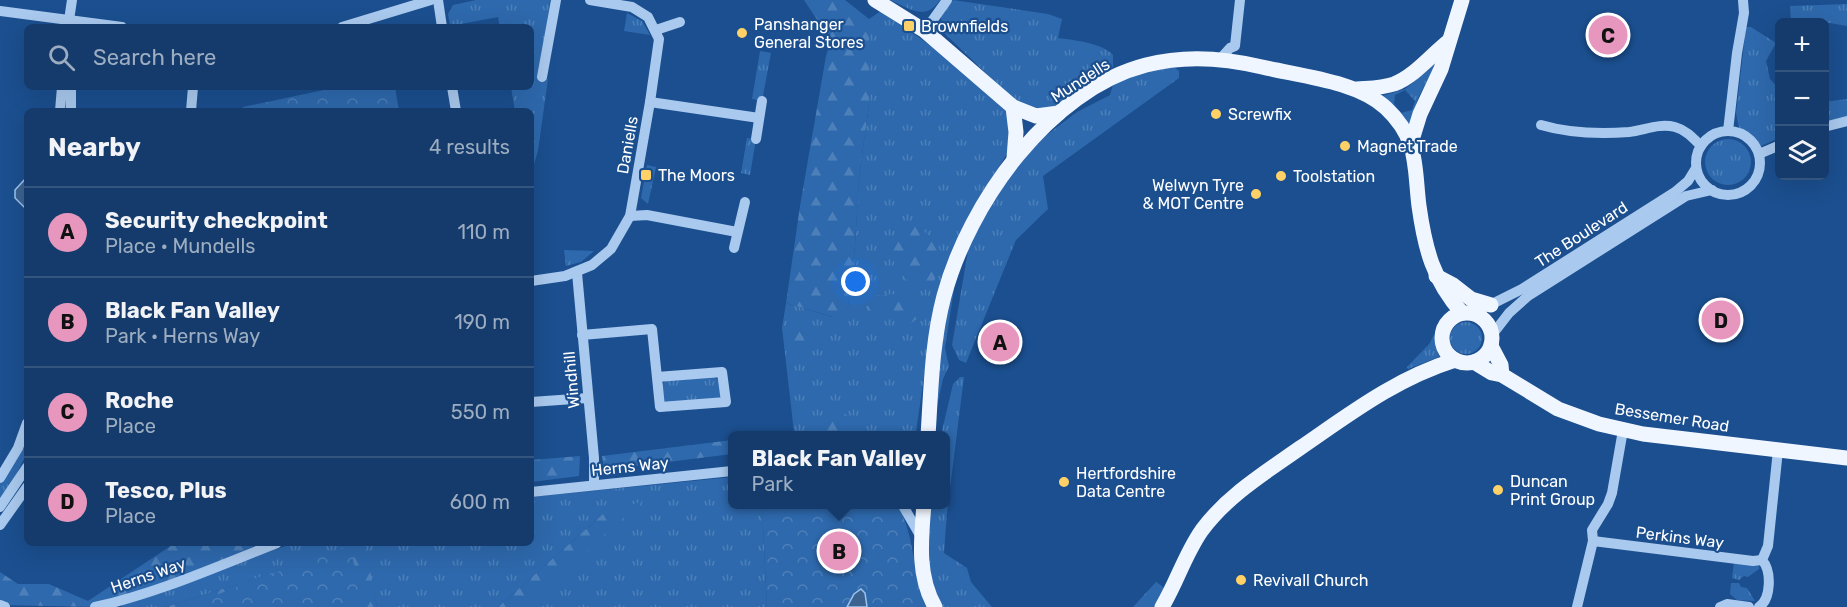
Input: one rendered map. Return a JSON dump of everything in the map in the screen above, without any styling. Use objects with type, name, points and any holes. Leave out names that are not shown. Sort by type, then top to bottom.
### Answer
[{"type":"main road","points":[[875,0],[925,31],[1013,107],[1036,116],[1059,113]]},
{"type":"main road","points":[[1411,143],[1420,114],[1441,69],[1462,0]]},
{"type":"main road","points":[[1357,89],[1384,86],[1401,81],[1450,41]]},
{"type":"main road","name":"Mundells","points":[[926,431],[935,348],[944,296],[974,219],[1014,158],[1059,113],[1109,80],[1135,68],[1183,59],[1220,59],[1248,63],[1357,89],[1377,101],[1398,121],[1411,143],[1416,159],[1423,230],[1436,276],[1448,297],[1468,313]]},
{"type":"main road","points":[[1013,107],[1016,132],[1014,158]]},
{"type":"main road","points":[[1436,276],[1453,285],[1471,299],[1491,305]]},
{"type":"main road","points":[[1492,340],[1486,355],[1468,364],[1446,354],[1441,335],[1447,322],[1468,313],[1487,321],[1501,364],[1502,375]]},
{"type":"main road","points":[[1162,607],[1192,545],[1226,502],[1385,390],[1428,369],[1455,360]]},
{"type":"main road","name":"Bessemer Road","points":[[1474,362],[1492,373],[1502,375],[1558,409],[1599,424],[1623,430],[1847,458]]},
{"type":"main road","points":[[924,509],[922,537],[924,580],[928,595],[935,607]]},
{"type":"street","points":[[0,11],[68,23],[72,0]]},
{"type":"street","points":[[352,24],[431,0]]},
{"type":"street","points":[[438,0],[442,24]]},
{"type":"street","points":[[542,77],[556,0]]},
{"type":"street","points":[[590,0],[632,7],[648,17],[656,30],[680,22]]},
{"type":"street","points":[[925,31],[947,0]]},
{"type":"street","points":[[1240,0],[1235,46],[1248,63]]},
{"type":"street","points":[[1728,131],[1744,13],[1743,0]]},
{"type":"street","name":"Daniells","points":[[534,280],[577,273],[592,265],[619,239],[630,216],[659,39],[656,30]]},
{"type":"street","points":[[1220,59],[1235,46]]},
{"type":"street","points":[[60,108],[62,90]]},
{"type":"street","points":[[70,108],[71,90]]},
{"type":"street","points":[[191,108],[193,90]]},
{"type":"street","points":[[452,90],[456,108]]},
{"type":"street","points":[[756,139],[762,101]]},
{"type":"street","points":[[650,102],[759,118]]},
{"type":"street","points":[[1828,126],[1847,121]]},
{"type":"street","points":[[1541,125],[1556,129],[1618,132],[1660,125],[1675,127],[1689,133],[1701,146]]},
{"type":"street","points":[[1728,131],[1744,135],[1751,140],[1759,154],[1758,172],[1748,187],[1740,192],[1731,194],[1712,190],[1705,184],[1696,168],[1696,159],[1701,146],[1711,136],[1728,131]]},
{"type":"street","points":[[1759,154],[1775,148]]},
{"type":"street","name":"The Boulevard","points":[[1468,313],[1491,305],[1522,289],[1676,192],[1688,181],[1696,168]]},
{"type":"street","name":"The Boulevard","points":[[1492,340],[1509,313],[1528,296],[1686,196],[1712,190]]},
{"type":"street","points":[[734,248],[745,202]]},
{"type":"street","points":[[630,216],[647,215],[737,232]]},
{"type":"street","name":"Windhill","points":[[577,273],[594,485]]},
{"type":"street","points":[[582,335],[652,329],[660,407],[726,402],[722,372],[657,377]]},
{"type":"street","points":[[534,402],[588,398]]},
{"type":"street","points":[[1577,607],[1593,541],[1592,530],[1612,492],[1623,430]]},
{"type":"street","points":[[0,478],[18,448],[24,431]]},
{"type":"street","points":[[1759,607],[1766,599],[1769,572],[1762,561],[1768,546],[1778,450]]},
{"type":"street","points":[[0,507],[24,471]]},
{"type":"street","name":"Herns Way","points":[[534,492],[728,471]]},
{"type":"street","points":[[0,525],[24,491]]},
{"type":"street","points":[[905,509],[922,537]]},
{"type":"street","name":"Perkins Way","points":[[1593,541],[1762,561]]},
{"type":"street","name":"Herns Way","points":[[95,607],[120,602],[173,584],[269,546]]},
{"type":"street","points":[[1720,607],[1727,604],[1749,607]]},
{"type":"street","points":[[0,605],[4,607]]},
{"type":"green space","points":[[476,0],[550,0],[539,79],[548,79],[538,151],[534,164],[534,108],[514,108],[512,90],[534,90],[534,24],[499,24],[498,17],[450,24],[448,14],[453,5]]},
{"type":"green space","points":[[804,0],[845,0],[869,19],[869,105],[859,177],[855,246],[848,307],[833,317],[786,303],[800,206],[826,56],[831,41]]},
{"type":"green space","points":[[890,0],[940,0],[934,7],[923,12]]},
{"type":"green space","points":[[953,0],[1048,14],[1062,19],[1058,38],[1087,43],[1108,51],[1113,55],[1113,67],[1055,106],[1044,110],[1028,110],[1009,95],[942,31],[941,17]]},
{"type":"green space","points":[[1847,4],[1847,26],[1829,23],[1829,18],[1791,18],[1790,6]]},
{"type":"green space","points":[[881,11],[944,55],[968,78],[998,101],[1006,111],[1009,120],[1008,152],[971,213],[930,335],[916,431],[794,431],[782,328],[786,303],[832,317],[848,307],[855,246],[859,177],[869,105],[869,19]]},
{"type":"green space","points":[[627,13],[642,21],[650,35],[624,31]]},
{"type":"green space","points":[[1746,27],[1751,27],[1775,42],[1766,61],[1770,79],[1775,85],[1775,140],[1761,146],[1739,128],[1736,113]]},
{"type":"green space","points":[[760,51],[771,53],[762,101],[752,99]]},
{"type":"green space","points":[[1435,66],[1419,96],[1409,126],[1382,96],[1405,89]],"holes":[[[1405,90],[1415,101],[1412,110],[1401,113],[1394,104],[1395,95]]]},
{"type":"green space","points":[[1174,67],[1179,71],[1179,78],[1043,176],[1048,209],[1016,240],[966,363],[959,360],[952,345],[969,245],[992,200],[1032,149],[1077,112],[1110,95],[1113,85],[1118,81],[1142,73]]},
{"type":"green space","points":[[324,90],[396,90],[398,108],[243,108]]},
{"type":"green space","points":[[1847,99],[1847,118],[1829,123],[1829,101]]},
{"type":"green space","points":[[747,138],[756,139],[750,175],[741,173]]},
{"type":"green space","points":[[1728,139],[1744,146],[1751,162],[1744,178],[1728,185],[1712,178],[1705,162],[1712,146]]},
{"type":"green space","points":[[647,165],[656,167],[648,204],[641,198]]},
{"type":"green space","points":[[914,225],[929,235],[940,250],[942,265],[934,281],[911,284],[892,257],[895,245],[906,227]]},
{"type":"green space","points":[[564,250],[594,251],[581,262],[566,266]]},
{"type":"green space","points":[[954,289],[945,348],[949,366],[943,379],[937,406],[940,348]]},
{"type":"green space","points":[[868,293],[922,298],[925,312],[909,325],[893,313],[868,311]]},
{"type":"green space","points":[[1466,322],[1477,327],[1482,338],[1477,349],[1466,354],[1455,349],[1450,338],[1455,327]]},
{"type":"green space","points":[[796,324],[806,327],[810,333],[809,343],[802,348],[791,346],[787,341],[786,328]]},
{"type":"green space","points":[[1435,332],[1439,357],[1408,369],[1407,367],[1430,343]]},
{"type":"green space","points":[[714,377],[720,381],[721,396],[717,400],[668,404],[663,400],[662,385],[665,381]]},
{"type":"green space","points":[[960,377],[964,377],[950,488],[950,431],[942,431],[953,384]]},
{"type":"green space","points":[[838,408],[849,417],[847,431],[828,431],[826,421]]},
{"type":"green space","points":[[24,440],[24,459],[0,498],[0,484]]},
{"type":"green space","points":[[728,440],[728,454],[604,470],[602,456]]},
{"type":"green space","points":[[580,456],[579,476],[534,482],[534,460]]},
{"type":"green space","points":[[728,477],[728,509],[762,509],[767,607],[520,607],[603,514],[498,607],[377,607],[364,546],[534,546],[534,497]]},
{"type":"green space","points":[[643,501],[522,607],[498,607],[603,514]]},
{"type":"green space","points":[[762,509],[900,509],[908,530],[926,607],[767,607]]},
{"type":"green space","points":[[929,509],[947,509],[944,553],[967,568],[971,582],[992,607],[941,607],[928,569]]},
{"type":"green space","points":[[170,546],[255,546],[173,584],[95,607],[0,605],[0,572],[18,584],[49,584],[88,601]]},
{"type":"green space","points":[[286,546],[358,546],[166,607],[122,607],[120,601]]},
{"type":"green space","points":[[350,546],[363,607],[184,607]]},
{"type":"green space","points":[[356,546],[366,546],[377,607],[166,607]]},
{"type":"green space","points":[[1734,562],[1759,566],[1759,569],[1739,580],[1732,578]]},
{"type":"green space","points":[[1156,582],[1166,589],[1157,607],[1133,607]]},
{"type":"green space","points":[[1731,583],[1739,583],[1741,587],[1747,588],[1755,601],[1737,600],[1730,594]]},
{"type":"shaded area","points":[[24,180],[24,207],[15,198],[15,190]]},
{"type":"shaded area","points":[[861,589],[865,593],[867,607],[847,607],[854,594]]},
{"type":"place","name":"Brownfields","points":[[909,26]]},
{"type":"place","name":"Panshanger General Stores","points":[[742,33]]},
{"type":"place","name":"Roche","points":[[1608,35]]},
{"type":"place","name":"Screwfix","points":[[1216,114]]},
{"type":"place","name":"Magnet Trade","points":[[1345,146]]},
{"type":"place","name":"The Moors","points":[[646,175]]},
{"type":"place","name":"Toolstation","points":[[1281,176]]},
{"type":"place","name":"Welwyn Tyre & MOT Centre","points":[[1256,194]]},
{"type":"place","name":"Tesco, Plus","points":[[1721,320]]},
{"type":"place","name":"Security checkpoint","points":[[1000,342]]},
{"type":"place","name":"Hertfordshire Data Centre","points":[[1064,482]]},
{"type":"place","name":"Duncan Print Group","points":[[1498,490]]},
{"type":"place","name":"Black Fan Valley","points":[[839,551]]},
{"type":"place","name":"Revivall Church","points":[[1241,580]]}]
